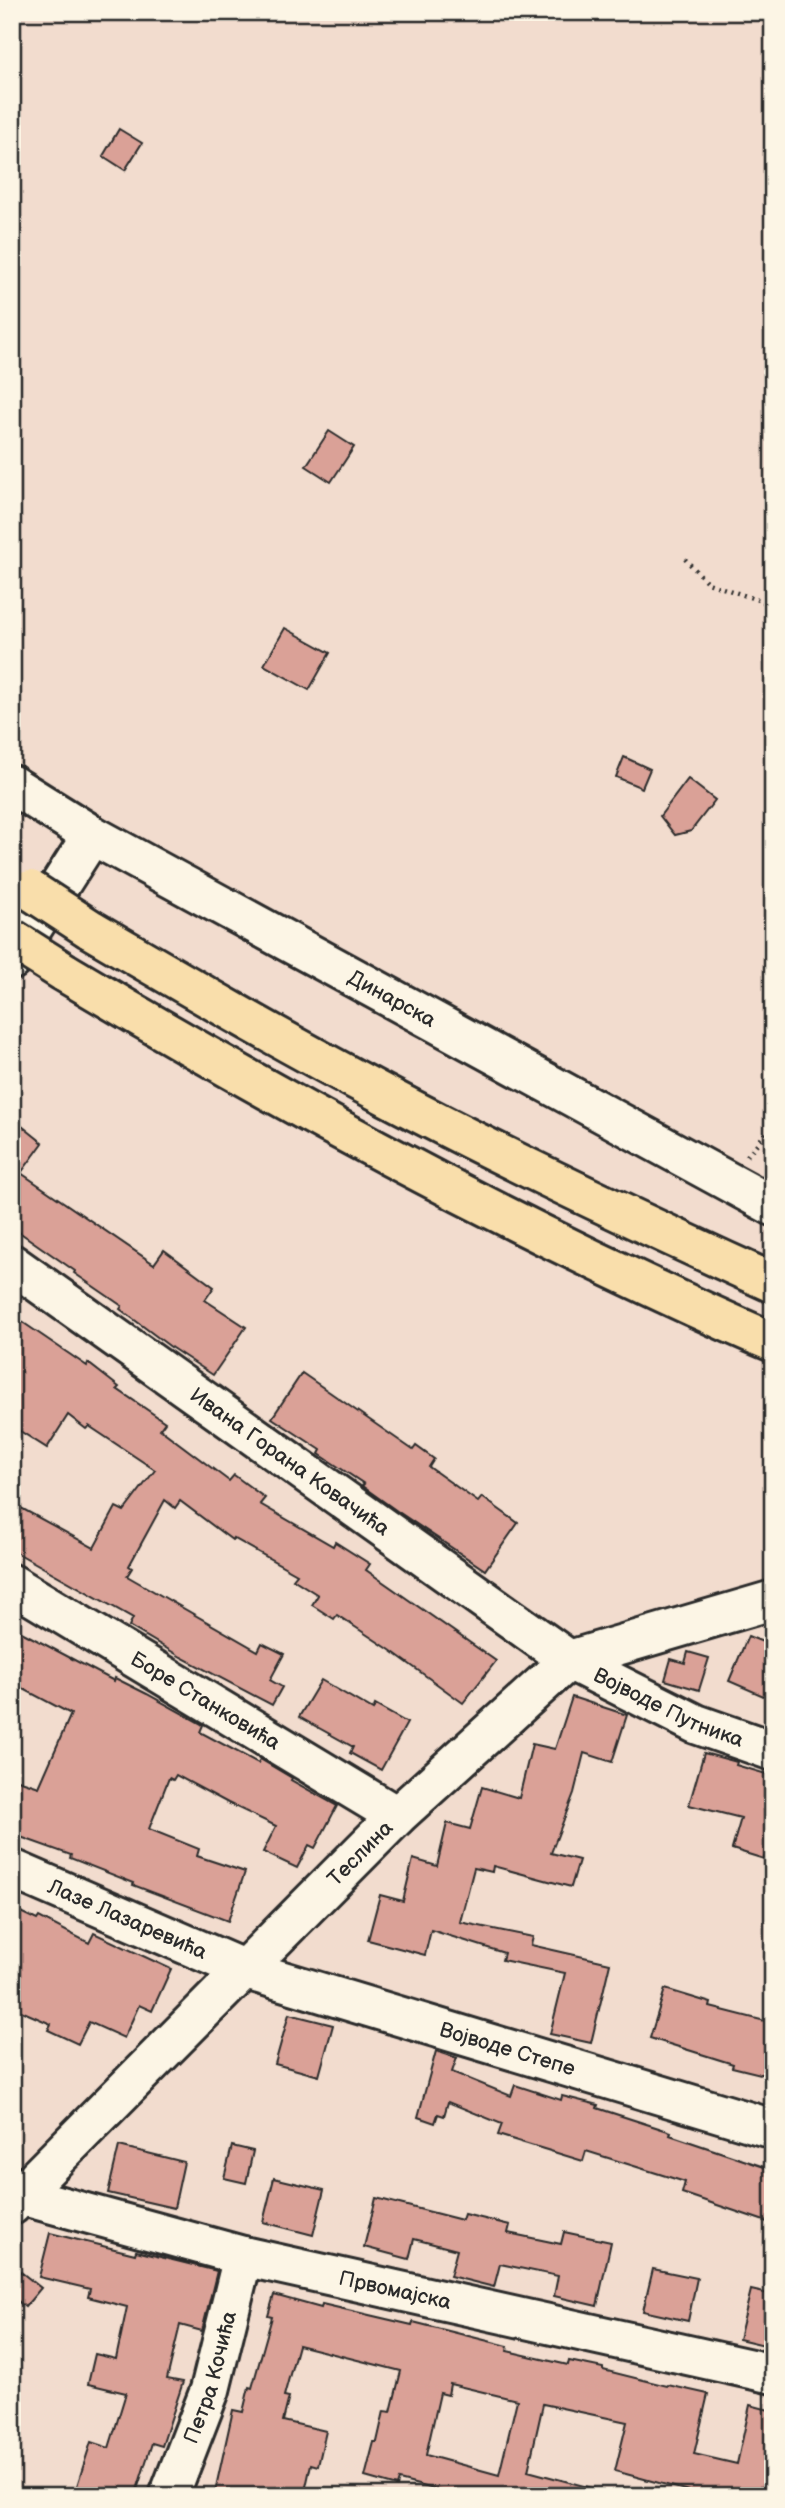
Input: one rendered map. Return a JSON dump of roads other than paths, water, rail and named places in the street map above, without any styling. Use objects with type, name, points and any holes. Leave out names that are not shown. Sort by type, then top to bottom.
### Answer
[{"type":"highway","points":[[21,884],[90,929],[234,1013],[382,1094],[645,1224],[773,1283]]},
{"type":"highway","points":[[12,939],[242,1076],[406,1166],[561,1244],[773,1342]]},
{"type":"street","name":"Динарска","points":[[12,785],[92,835],[773,1206]]},
{"type":"street","points":[[12,960],[92,835]]},
{"type":"street","name":"Ивана Горана Ковачића","points":[[12,1264],[569,1660]]},
{"type":"street","name":"Боре Станковића","points":[[12,1584],[397,1816]]},
{"type":"street","name":"Теслина","points":[[16,2200],[397,1816],[569,1660],[773,1600]]},
{"type":"street","name":"Војводе Путника","points":[[569,1660],[696,1724],[773,1751]]},
{"type":"street","name":"Лазе Лазаревића","points":[[12,1869],[243,1969]]},
{"type":"street","name":"Војводе Степе","points":[[243,1969],[773,2129]]},
{"type":"street","name":"Првомајска","points":[[16,2200],[243,2256],[773,2374]]},
{"type":"street","name":"Петра Кочића","points":[[169,2496],[210,2390],[243,2256]]}]
